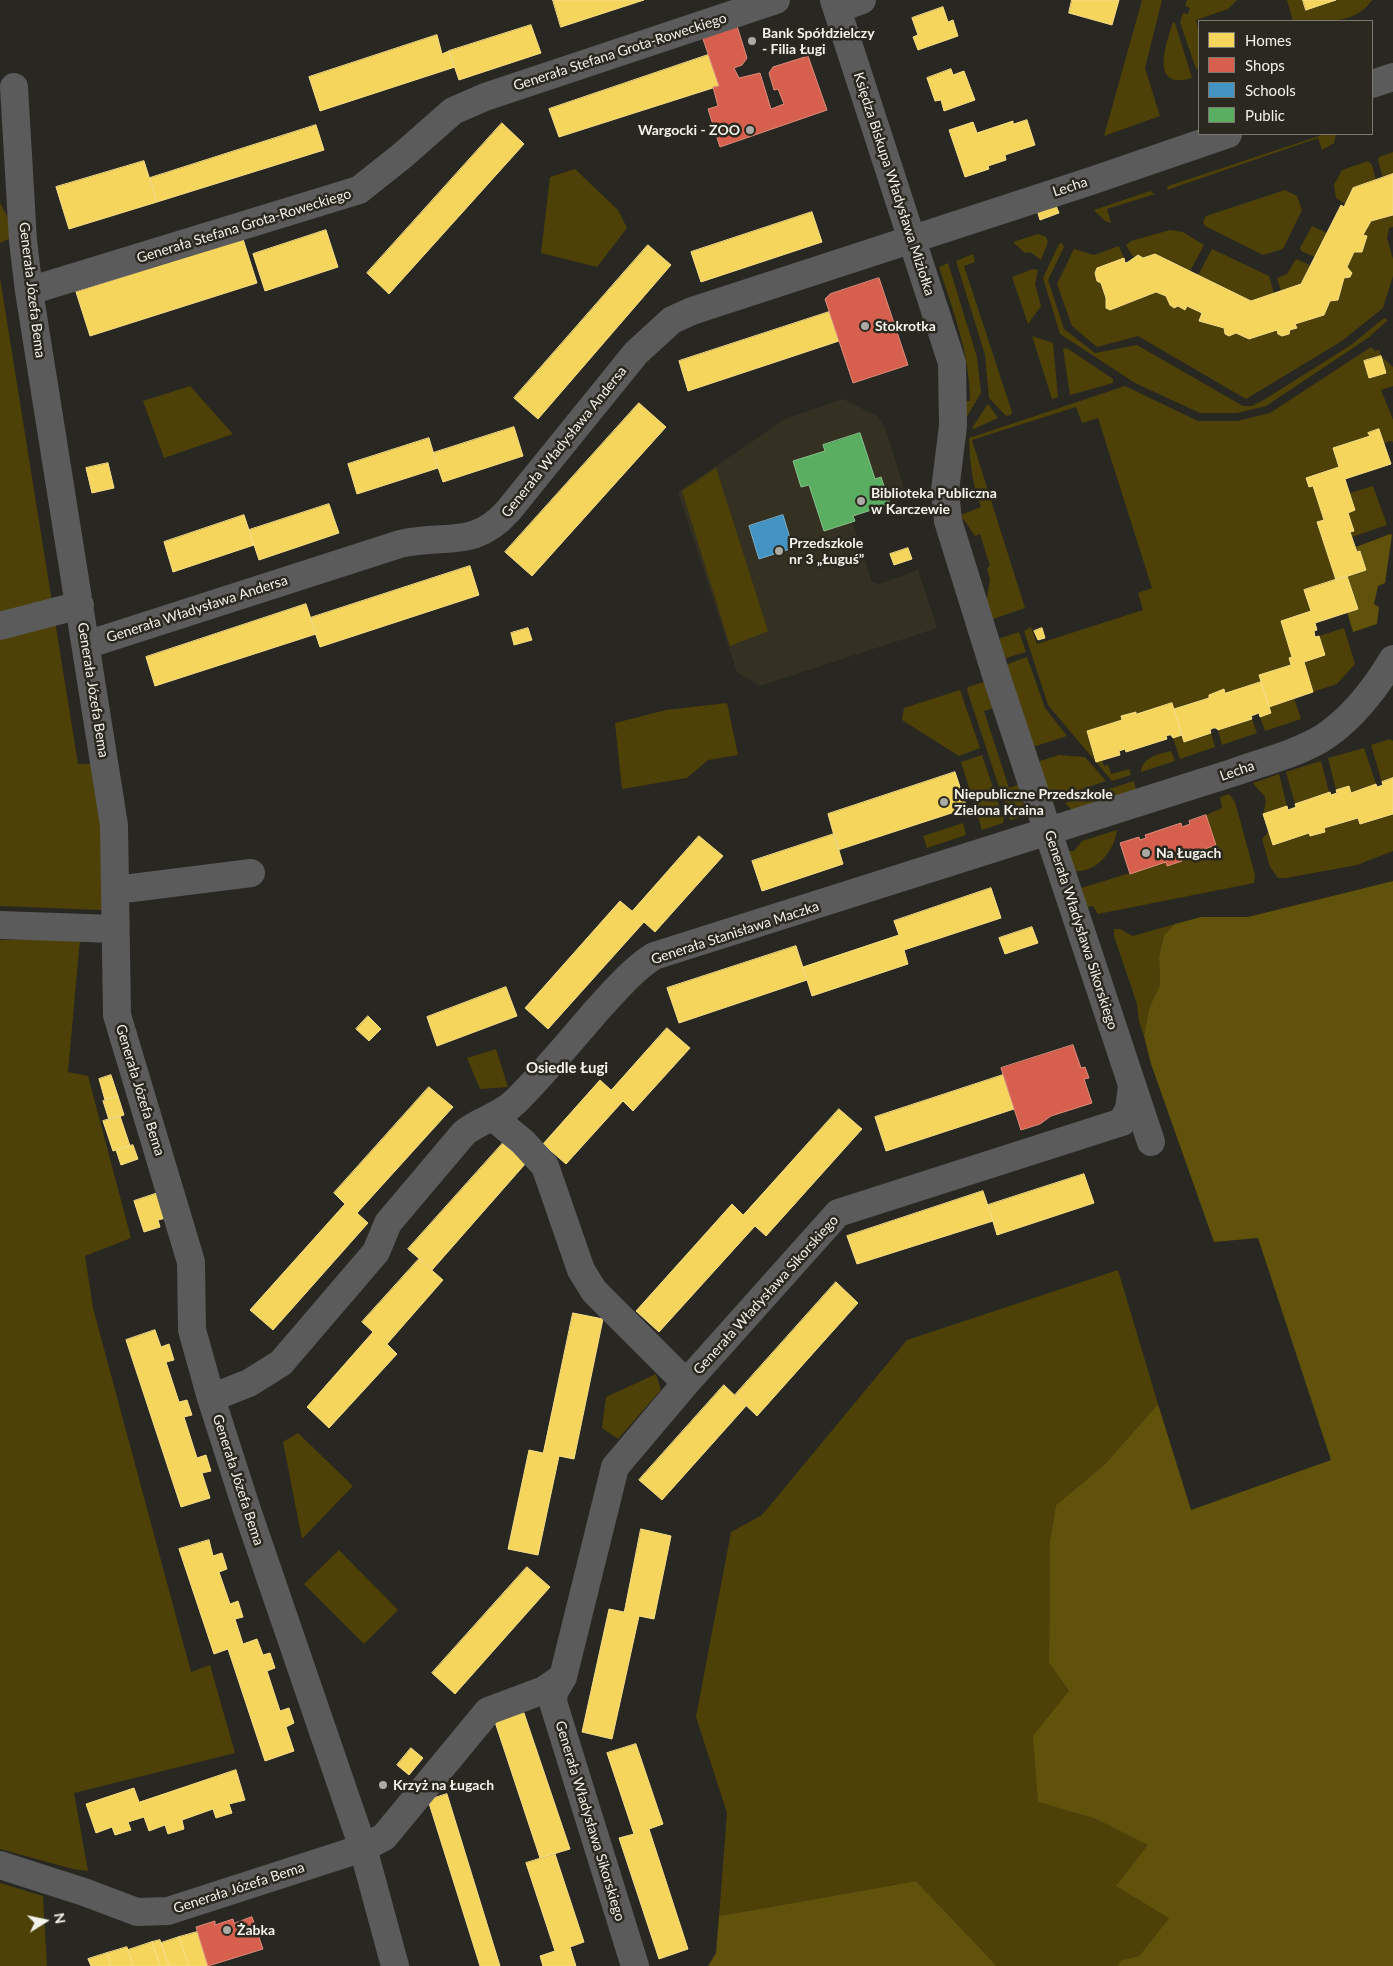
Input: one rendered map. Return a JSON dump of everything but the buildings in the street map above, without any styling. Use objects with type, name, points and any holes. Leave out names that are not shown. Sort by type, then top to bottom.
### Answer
[{"type":"street","name":"Generała Stefana Grota-Roweckiego","points":[[29,291],[78,278],[359,190],[404,155],[453,111],[485,97],[776,0]]},
{"type":"street","points":[[835,4],[862,0]]},
{"type":"street","name":"Księdza Biskupa Władysława Miziołka","points":[[835,4],[952,363],[953,426],[945,501],[948,521],[982,633]]},
{"type":"street","points":[[1373,84],[1393,77]]},
{"type":"street","name":"Generała Józefa Bema","points":[[14,87],[23,241],[29,291],[114,825],[117,1015],[191,1262],[192,1330],[211,1398],[250,1519],[363,1848],[395,1966]]},
{"type":"street","name":"Lecha","points":[[912,238],[1091,181],[1225,135]]},
{"type":"street","name":"Generała Władysława Andersa","points":[[86,645],[400,544],[418,540],[460,538],[480,534],[494,526],[504,516],[636,354],[672,320],[692,311],[912,238]]},
{"type":"street","points":[[0,626],[80,605]]},
{"type":"street","name":"Generała Władysława Sikorskiego","points":[[982,633],[1151,1142]]},
{"type":"street","name":"Lecha","points":[[1048,832],[1235,772],[1303,748],[1335,729],[1345,720],[1382,676],[1393,659]]},
{"type":"street","name":"Generała Stanisława Maczka","points":[[211,1398],[249,1383],[281,1363],[376,1252],[388,1223],[464,1134],[472,1127],[494,1118],[515,1102],[608,999],[635,971],[654,956],[1048,832]]},
{"type":"street","points":[[116,890],[251,873]]},
{"type":"street","points":[[0,925],[115,929]]},
{"type":"street","name":"Generała Władysława Sikorskiego","points":[[635,1966],[553,1702],[554,1692],[563,1677],[615,1467],[686,1383],[838,1213],[1122,1122],[1129,1109],[1132,1086]]},
{"type":"street","points":[[494,1118],[523,1142],[545,1166],[581,1270],[594,1291],[686,1383]]},
{"type":"street","points":[[363,1848],[384,1837],[488,1711],[544,1690],[563,1677]]},
{"type":"street","name":"Generała Józefa Bema","points":[[0,1865],[84,1892],[137,1912],[152,1912],[168,1911],[363,1848]]},
{"type":"shaded area","points":[[1142,0],[1162,0],[1145,68],[1160,116],[1104,136]]},
{"type":"shaded area","points":[[1187,0],[1237,0],[1228,9],[1196,20],[1198,29],[1198,68],[1196,69],[1180,22],[1183,13],[1188,14],[1190,8],[1185,6]]},
{"type":"shaded area","points":[[1287,0],[1303,0],[1306,10],[1336,0],[1372,0],[1365,8],[1347,18],[1337,20],[1293,20]]},
{"type":"shaded area","points":[[1173,22],[1175,23],[1192,78],[1179,80],[1170,78],[1165,72],[1165,53]]},
{"type":"shaded area","points":[[1322,135],[1336,135],[1334,143],[1322,150],[1318,138],[1167,190],[1168,186]]},
{"type":"shaded area","points":[[1393,152],[1393,174],[1383,178],[1378,160],[1379,157]]},
{"type":"shaded area","points":[[1368,161],[1372,165],[1376,180],[1353,188],[1345,204],[1336,198],[1334,185],[1342,170]]},
{"type":"shaded area","points":[[575,169],[618,210],[627,228],[597,267],[541,253],[550,177]]},
{"type":"shaded area","points":[[1285,190],[1297,196],[1302,210],[1283,249],[1263,255],[1205,226],[1203,222],[1206,216]]},
{"type":"shaded area","points":[[1150,191],[1155,194],[1107,209],[1111,223],[1105,221],[1094,210]]},
{"type":"shaded area","points":[[0,203],[11,223],[15,236],[0,243]]},
{"type":"shaded area","points":[[1393,215],[1393,227],[1389,228],[1387,238],[1393,259],[1393,276],[1383,308],[1342,341],[1246,399],[1138,336],[1097,347],[1072,326],[1057,284],[1074,249],[1094,255],[1119,246],[1124,258],[1097,268],[1095,273],[1106,298],[1106,308],[1110,310],[1156,292],[1166,296],[1173,308],[1178,306],[1185,309],[1187,306],[1202,313],[1199,321],[1224,328],[1225,334],[1229,336],[1236,333],[1250,339],[1277,330],[1278,334],[1282,336],[1297,328],[1295,324],[1324,315],[1330,301],[1338,300],[1344,278],[1350,277],[1352,273],[1347,267],[1354,252],[1362,252],[1366,237],[1363,235],[1371,221]]},
{"type":"shaded area","points":[[1312,226],[1327,233],[1315,257],[1301,251],[1300,248]]},
{"type":"shaded area","points":[[1170,230],[1183,232],[1204,245],[1190,271],[1155,254],[1143,258],[1138,255],[1133,257],[1126,245],[1131,241]]},
{"type":"shaded area","points":[[1038,234],[1046,237],[1048,242],[1041,260],[1030,252],[1025,253],[1013,242]]},
{"type":"shaded area","points":[[1062,243],[1064,247],[1048,280],[1064,329],[1095,353],[1137,345],[1243,406],[1252,406],[1262,401],[1351,345],[1384,318],[1388,320],[1368,338],[1266,406],[1237,413],[1200,413],[1135,383],[1060,334],[1043,278],[1059,244]]},
{"type":"shaded area","points":[[1212,249],[1269,276],[1274,293],[1251,301],[1198,275]]},
{"type":"shaded area","points":[[973,254],[975,262],[964,266],[1012,412],[1011,415],[1006,416],[989,398],[985,355],[956,261]]},
{"type":"shaded area","points":[[1296,259],[1310,265],[1301,284],[1281,291],[1277,278],[1287,274]]},
{"type":"shaded area","points":[[948,263],[977,357],[981,393],[960,428],[961,401],[970,401],[969,384],[960,333],[939,267]]},
{"type":"shaded area","points":[[1033,269],[1038,270],[1035,284],[1041,306],[1028,324],[1012,277]]},
{"type":"shaded area","points":[[0,278],[78,764],[96,764],[106,833],[102,910],[0,906]]},
{"type":"shaded area","points":[[1032,336],[1053,343],[1058,397],[1052,399]]},
{"type":"shaded area","points":[[1371,347],[1375,351],[1379,350],[1381,356],[1393,367],[1393,386],[1381,390],[1393,420],[1393,443],[1392,441],[1384,443],[1379,430],[1369,433],[1370,436],[1339,467],[1306,478],[1309,487],[1313,486],[1324,520],[1318,522],[1336,580],[1304,590],[1311,611],[1281,621],[1292,657],[1289,658],[1291,665],[1261,682],[1225,693],[1224,690],[1209,695],[1209,698],[1174,709],[1136,714],[1135,712],[1121,716],[1122,720],[1087,731],[1096,761],[1102,760],[1104,766],[1108,765],[1111,774],[1129,769],[1131,775],[1112,781],[1048,705],[1024,631],[1031,627],[1037,644],[1143,610],[1138,593],[1152,588],[1098,418],[1082,423],[1076,407],[972,440],[1025,608],[990,620],[986,604],[990,580],[987,568],[990,566],[980,534],[975,536],[964,520],[958,516],[981,507],[972,473],[969,438],[1125,386],[1198,421],[1237,421],[1270,413]]},
{"type":"shaded area","points":[[1067,348],[1113,379],[1113,383],[1070,395],[1063,349]]},
{"type":"shaded area","points":[[190,386],[233,434],[164,458],[143,401]]},
{"type":"shaded area","name":"Przedszkole nr 3 „Ługuś”","points":[[843,399],[878,417],[886,430],[907,498],[890,504],[881,478],[875,479],[860,433],[824,445],[825,451],[793,461],[801,487],[809,485],[824,531],[852,522],[872,582],[879,584],[918,570],[937,628],[760,686],[737,672],[678,492],[785,419]]},
{"type":"shaded area","points":[[987,405],[989,405],[998,418],[974,429],[972,428]]},
{"type":"shaded area","points":[[716,468],[768,631],[730,646],[682,491]]},
{"type":"shaded area","points":[[1373,486],[1387,525],[1352,537],[1350,532],[1354,530],[1348,513],[1355,510],[1350,493]]},
{"type":"shaded area","points":[[1390,534],[1392,535],[1385,583],[1378,586],[1374,604],[1379,607],[1377,624],[1353,632],[1347,612],[1347,576],[1366,570],[1361,551],[1357,552],[1356,547]]},
{"type":"shaded area","points":[[1344,628],[1355,664],[1337,684],[1313,692],[1304,662],[1325,655],[1319,636]]},
{"type":"shaded area","points":[[1019,632],[1026,652],[1003,659],[997,642],[1001,638]]},
{"type":"shaded area","points":[[1027,657],[1045,708],[1067,736],[1036,746],[1033,745],[1005,665]]},
{"type":"shaded area","points":[[990,680],[999,706],[984,711],[1009,788],[1018,785],[1025,810],[1018,818],[1010,820],[967,690],[968,687]]},
{"type":"shaded area","points":[[960,690],[980,748],[959,756],[902,720],[904,708]]},
{"type":"shaded area","points":[[1294,698],[1301,719],[1265,731],[1260,717],[1271,713],[1269,707]]},
{"type":"shaded area","points":[[727,703],[738,755],[708,760],[687,778],[622,789],[615,723],[666,710]]},
{"type":"shaded area","points":[[1252,719],[1257,733],[1222,745],[1218,730]]},
{"type":"shaded area","points":[[1211,733],[1215,747],[1180,759],[1173,738],[1182,735],[1184,742]]},
{"type":"shaded area","points":[[1390,739],[1393,741],[1393,778],[1382,782],[1371,745]]},
{"type":"shaded area","points":[[1364,748],[1376,784],[1351,793],[1349,786],[1336,790],[1328,758]]},
{"type":"shaded area","points":[[1171,751],[1175,761],[1141,772],[1144,763],[1148,760],[1156,755]]},
{"type":"shaded area","points":[[982,755],[1004,820],[1003,823],[982,830],[961,762]]},
{"type":"shaded area","points":[[1059,755],[1085,757],[1106,781],[1059,797],[1056,796],[1054,790],[1048,792],[1039,765],[1040,761]]},
{"type":"shaded area","points":[[1321,761],[1329,792],[1295,804],[1286,772]]},
{"type":"shaded area","points":[[1279,774],[1287,806],[1263,814],[1265,798],[1253,783]]},
{"type":"shaded area","points":[[1134,781],[1136,790],[1072,810],[1065,803]]},
{"type":"shaded area","points":[[1229,794],[1235,802],[1255,875],[1254,883],[1098,914],[1093,906],[1087,907],[1081,888],[1166,862],[1167,866],[1182,861],[1181,857],[1216,845],[1206,815],[1222,808],[1220,797]]},
{"type":"shaded area","points":[[1393,814],[1393,851],[1357,865],[1286,878],[1278,878],[1270,867],[1262,839],[1269,831],[1273,844],[1309,833],[1310,836],[1325,832],[1324,828],[1358,818],[1361,824]]},
{"type":"shaded area","points":[[963,823],[966,835],[927,848],[923,836]]},
{"type":"shaded area","points":[[1117,830],[1112,846],[1103,859],[1090,868],[1074,871],[1068,851],[1074,851],[1082,841]]},
{"type":"shaded area","points":[[1393,881],[1393,1966],[1117,1966],[1122,1960],[1139,1956],[1169,1918],[1116,1886],[1148,1845],[1096,1819],[1038,1802],[1033,1736],[1069,1691],[1049,1663],[1050,1540],[1056,1505],[1104,1465],[1158,1404],[1191,1510],[1331,1460],[1258,1238],[1214,1242],[1151,1064],[1144,1036],[1149,1008],[1160,985],[1159,956],[1164,935],[1175,924],[1201,917],[1248,917]]},
{"type":"shaded area","points":[[1175,924],[1164,935],[1159,956],[1160,985],[1149,1008],[1144,1036],[1139,1022],[1137,1004],[1114,936],[1114,929],[1120,929],[1133,936]]},
{"type":"shaded area","points":[[80,939],[68,1072],[88,1076],[131,1238],[85,1256],[93,1308],[191,1672],[210,1665],[235,1753],[74,1793],[88,1871],[73,1869],[0,1849],[0,940]]},
{"type":"shaded area","points":[[496,1049],[508,1087],[480,1089],[467,1058]]},
{"type":"shaded area","points":[[1118,1270],[1158,1404],[1104,1465],[1056,1505],[1050,1540],[1049,1663],[1069,1691],[1038,1802],[1096,1819],[1149,1845],[1169,1918],[1139,1956],[1122,1960],[1117,1966],[997,1966],[916,1881],[719,1916],[727,1813],[696,1717],[731,1532],[762,1515],[907,1340]]},
{"type":"shaded area","points":[[656,1374],[661,1390],[618,1439],[602,1428],[606,1397]]},
{"type":"shaded area","points":[[298,1433],[353,1486],[302,1539],[283,1442]]},
{"type":"shaded area","points":[[339,1550],[398,1610],[364,1644],[304,1584]]},
{"type":"shaded area","points":[[916,1881],[997,1966],[708,1966],[716,1953],[719,1916]]},
{"type":"shaded area","points":[[0,1883],[43,1896],[47,1966],[0,1966]]},
{"type":"place","name":"Bank Spółdzielczy - Filia Ługi","points":[[752,41]]},
{"type":"place","name":"Wargocki - ZOO","points":[[750,130]]},
{"type":"place","name":"Stokrotka","points":[[865,326]]},
{"type":"place","name":"Biblioteka Publiczna w Karczewie","points":[[861,501]]},
{"type":"place","name":"Przedszkole nr 3 „Ługuś”","points":[[779,551]]},
{"type":"place","name":"Niepubliczne Przedszkole Zielona Kraina","points":[[944,802]]},
{"type":"place","name":"Na Ługach","points":[[1146,853]]},
{"type":"place","name":"Krzyż na Ługach","points":[[383,1785]]},
{"type":"place","name":"Żabka","points":[[227,1930]]},
{"type":"district","name":"Osiedle Ługi","points":[[567,1068]]}]
